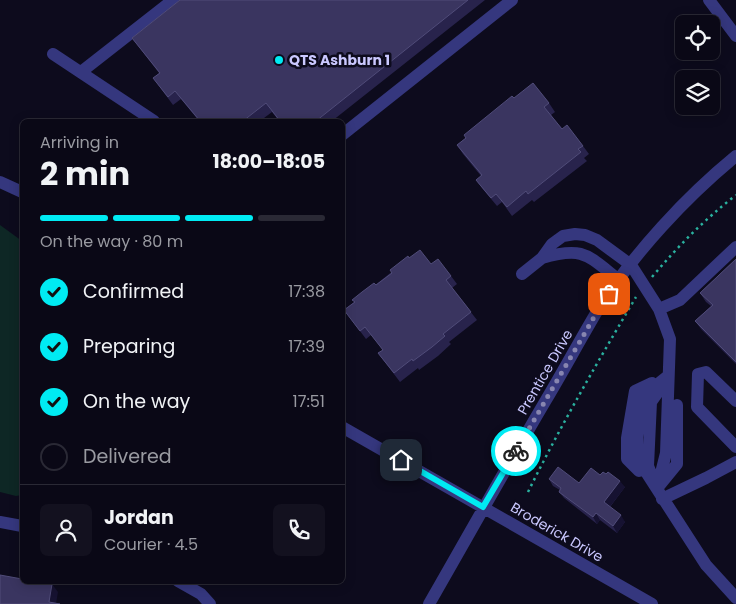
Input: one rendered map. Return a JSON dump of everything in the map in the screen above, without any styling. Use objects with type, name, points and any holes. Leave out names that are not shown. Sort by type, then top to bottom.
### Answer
[{"type":"street","points":[[81,72],[173,0]]},
{"type":"street","points":[[345,133],[512,0]]},
{"type":"street","points":[[709,0],[736,36]]},
{"type":"street","points":[[53,54],[151,119]]},
{"type":"street","name":"Prentice Drive","points":[[429,604],[483,507],[600,307],[631,265],[689,198],[705,181],[736,156]]},
{"type":"street","points":[[0,182],[20,191]]},
{"type":"street","points":[[522,274],[542,258],[552,244],[563,236],[575,234],[597,240],[631,265],[659,310],[670,338],[668,376],[676,404],[677,464],[659,494]]},
{"type":"street","points":[[659,310],[680,300],[736,247]]},
{"type":"street","points":[[542,258],[562,252],[587,255],[619,280]]},
{"type":"street","points":[[736,401],[706,372],[698,374],[698,407],[736,447]]},
{"type":"street","points":[[659,494],[648,466],[652,402],[668,376]]},
{"type":"street","points":[[668,376],[635,391],[627,438],[627,459],[659,494],[706,565],[736,598]]},
{"type":"street","name":"Broderick Drive","points":[[345,429],[652,604]]},
{"type":"street","points":[[659,494],[706,478],[736,462]]},
{"type":"street","points":[[0,522],[20,526]]},
{"type":"street","points":[[183,584],[201,594],[210,604]]},
{"type":"path","points":[[528,492],[552,442],[638,294],[682,242],[713,213],[736,195]]},
{"type":"green space","points":[[0,225],[20,240],[20,495],[0,492]]},
{"type":"building","name":"QTS Ashburn 1","points":[[180,0],[468,0],[319,119],[278,119],[266,103],[246,119],[198,119],[175,91],[168,97],[153,78],[160,73],[132,38]]},
{"type":"building","points":[[533,83],[549,103],[544,107],[562,129],[567,125],[583,146],[578,149],[581,152],[528,194],[526,191],[507,207],[496,194],[491,198],[476,180],[482,175],[457,145],[466,138],[464,135],[512,96],[514,98]]},
{"type":"building","points":[[420,250],[431,264],[438,259],[451,276],[446,280],[471,312],[443,334],[445,336],[432,347],[394,373],[378,353],[383,350],[365,327],[360,331],[345,309],[355,302],[352,300],[374,283],[376,285],[392,273],[390,270],[408,256],[409,258]]},
{"type":"building","points":[[736,259],[736,362],[695,321],[713,305],[700,293]]},
{"type":"building","points":[[558,467],[579,483],[591,468],[600,475],[603,472],[606,474],[608,472],[620,481],[604,502],[621,515],[613,526],[596,513],[593,517],[559,492],[561,488],[549,479]]},
{"type":"building","points":[[0,575],[20,579],[20,584],[52,584],[49,602],[60,604],[0,604]]},
{"type":"way so far","points":[[516,451],[609,294]]},
{"type":"place","name":"QTS Ashburn 1","points":[[279,60]]},
{"type":"route","points":[[401,460],[483,507],[516,451]]}]
